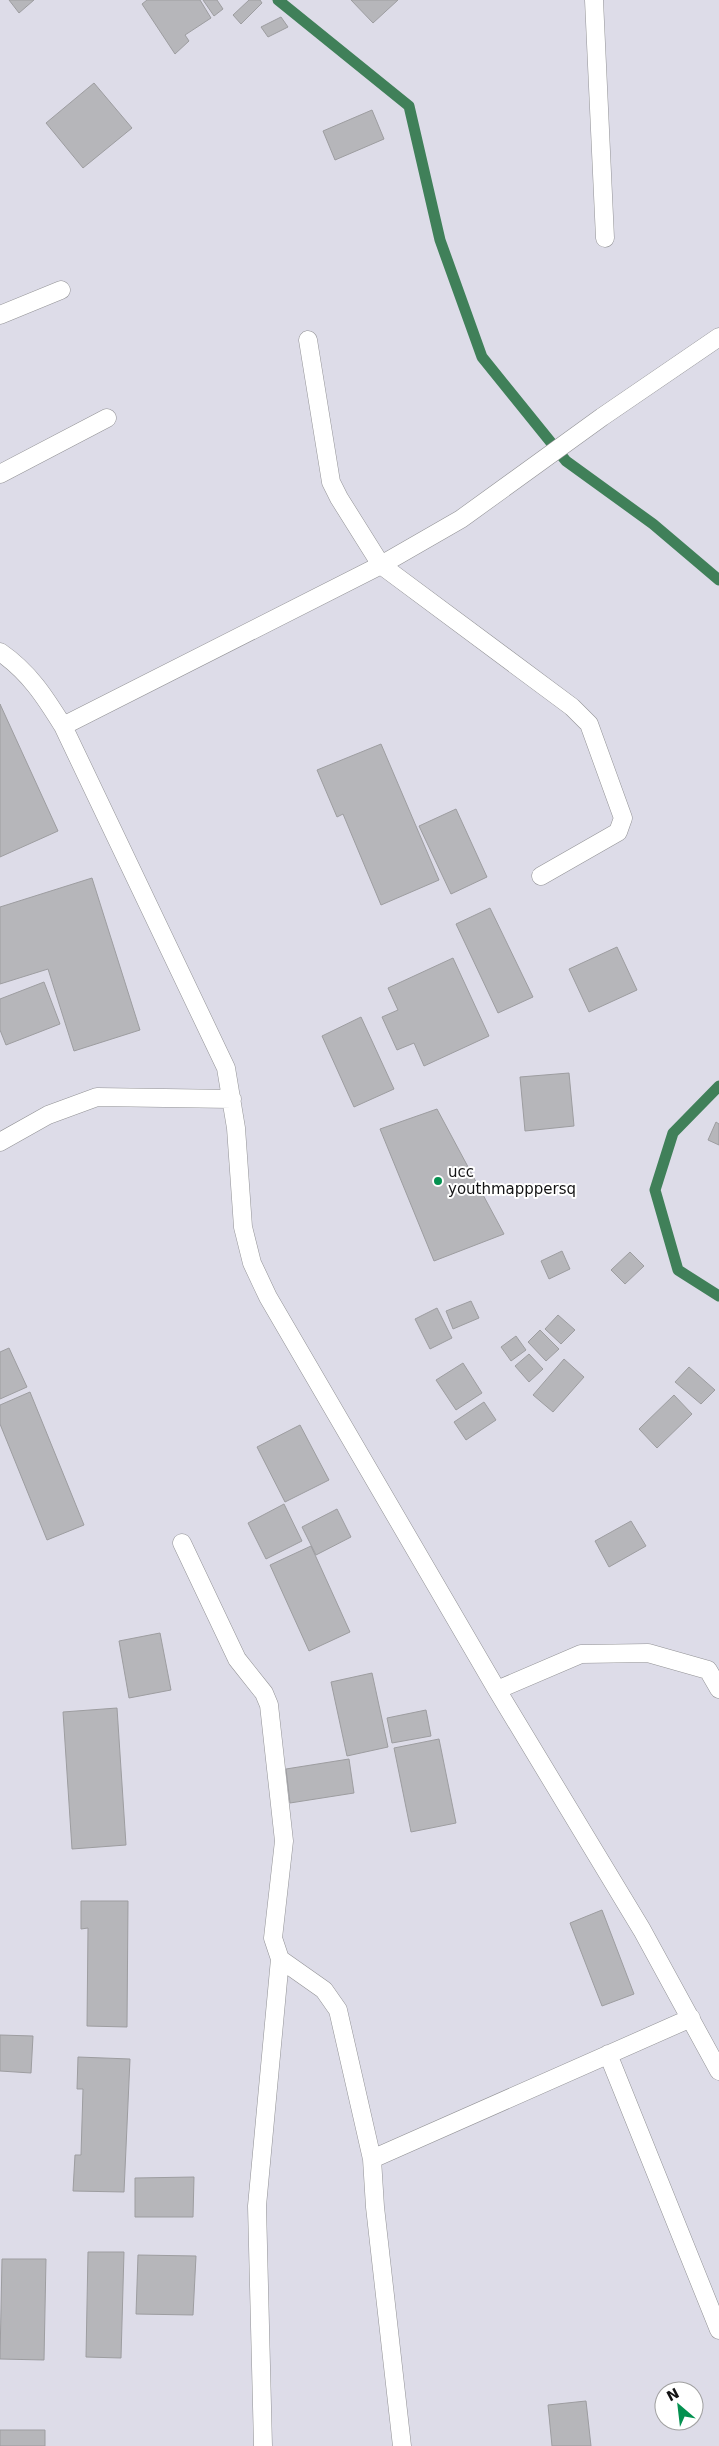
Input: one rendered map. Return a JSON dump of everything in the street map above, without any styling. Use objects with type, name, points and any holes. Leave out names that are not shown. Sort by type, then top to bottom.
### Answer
[{"type":"lane","points":[[594,0],[605,238]]},
{"type":"lane","points":[[0,315],[61,290]]},
{"type":"lane","points":[[63,726],[381,565],[461,519],[602,417],[719,338]]},
{"type":"lane","points":[[308,340],[331,482],[381,565],[572,707],[590,724],[623,818],[618,832],[540,876]]},
{"type":"lane","points":[[0,474],[107,418]]},
{"type":"lane","points":[[0,652],[27,673],[40,688],[63,726],[226,1068],[232,1098],[243,1227],[252,1263],[286,1330],[642,1930],[719,2071]]},
{"type":"lane","points":[[0,1142],[48,1115],[97,1097],[232,1098]]},
{"type":"lane","points":[[182,1543],[237,1658],[264,1693],[268,1706],[284,1841],[272,1938],[280,1959],[257,2206],[262,2446]]},
{"type":"lane","points":[[498,1690],[581,1654],[648,1653],[708,1670],[719,1690]]},
{"type":"lane","points":[[280,1959],[324,1990],[338,2010],[372,2159],[375,2207],[402,2446]]},
{"type":"lane","points":[[372,2159],[691,2018]]},
{"type":"lane","points":[[608,2054],[719,2330]]},
{"type":"shaded area","points":[[0,0],[719,0],[719,2446],[0,2446]]},
{"type":"building","points":[[9,0],[34,0],[19,13]]},
{"type":"building","points":[[147,0],[200,0],[211,18],[185,35],[189,41],[175,54],[142,4]]},
{"type":"building","points":[[203,0],[217,0],[223,9],[214,16]]},
{"type":"building","points":[[249,0],[260,0],[262,3],[241,24],[233,15]]},
{"type":"building","points":[[351,0],[398,0],[373,23]]},
{"type":"building","points":[[281,17],[288,27],[268,37],[261,27]]},
{"type":"building","points":[[94,83],[132,128],[83,168],[46,123]]},
{"type":"building","points":[[372,110],[384,139],[335,160],[323,131]]},
{"type":"building","points":[[0,704],[58,831],[0,857]]},
{"type":"building","points":[[381,744],[439,880],[381,905],[343,814],[337,817],[317,770]]},
{"type":"building","points":[[456,809],[487,877],[451,894],[419,826]]},
{"type":"building","points":[[92,878],[140,1030],[74,1051],[48,969],[0,984],[0,907]]},
{"type":"building","points":[[490,908],[533,997],[498,1013],[456,924]]},
{"type":"building","points":[[617,947],[637,990],[589,1012],[569,969]]},
{"type":"building","points":[[453,958],[489,1036],[424,1066],[414,1043],[397,1050],[382,1017],[398,1010],[388,988]]},
{"type":"building","points":[[44,982],[60,1024],[6,1045],[0,1030],[0,999]]},
{"type":"building","points":[[361,1017],[394,1089],[354,1107],[322,1036]]},
{"type":"building","points":[[569,1073],[574,1126],[525,1131],[520,1077]]},
{"type":"building","name":"ucc youthmapppersq","points":[[437,1109],[504,1234],[434,1261],[380,1129]]},
{"type":"building","points":[[716,1122],[719,1124],[719,1145],[708,1140]]},
{"type":"building","points":[[562,1251],[570,1269],[549,1279],[541,1261]]},
{"type":"building","points":[[630,1252],[644,1266],[625,1284],[611,1270]]},
{"type":"building","points":[[471,1301],[479,1318],[453,1329],[446,1311]]},
{"type":"building","points":[[437,1308],[452,1338],[430,1349],[415,1319]]},
{"type":"building","points":[[558,1315],[575,1330],[561,1344],[545,1329]]},
{"type":"building","points":[[540,1330],[559,1349],[546,1361],[528,1342]]},
{"type":"building","points":[[516,1336],[526,1350],[511,1361],[501,1347]]},
{"type":"building","points":[[9,1348],[27,1387],[0,1399],[0,1352]]},
{"type":"building","points":[[529,1354],[543,1369],[529,1382],[515,1366]]},
{"type":"building","points":[[564,1359],[584,1377],[553,1412],[533,1395]]},
{"type":"building","points":[[463,1363],[482,1393],[456,1410],[436,1380]]},
{"type":"building","points":[[689,1367],[715,1390],[701,1404],[675,1382]]},
{"type":"building","points":[[30,1392],[84,1525],[47,1540],[0,1424],[0,1405]]},
{"type":"building","points":[[674,1395],[692,1414],[657,1448],[639,1429]]},
{"type":"building","points":[[484,1402],[496,1420],[466,1440],[454,1422]]},
{"type":"building","points":[[300,1425],[329,1480],[285,1502],[257,1447]]},
{"type":"building","points":[[284,1504],[302,1541],[266,1559],[248,1523]]},
{"type":"building","points":[[337,1509],[351,1537],[316,1555],[302,1527]]},
{"type":"building","points":[[631,1521],[646,1546],[609,1567],[595,1541]]},
{"type":"building","points":[[311,1546],[350,1632],[309,1651],[270,1565]]},
{"type":"building","points":[[160,1633],[171,1690],[129,1698],[119,1641]]},
{"type":"building","points":[[372,1673],[388,1747],[347,1756],[331,1682]]},
{"type":"building","points":[[117,1708],[126,1845],[72,1849],[63,1712]]},
{"type":"building","points":[[426,1710],[431,1736],[392,1743],[387,1718]]},
{"type":"building","points":[[439,1739],[456,1823],[411,1832],[394,1748]]},
{"type":"building","points":[[349,1759],[354,1793],[290,1803],[286,1769]]},
{"type":"building","points":[[81,1901],[128,1901],[127,2027],[87,2026],[88,1928],[81,1929]]},
{"type":"building","points":[[602,1910],[634,1994],[602,2006],[570,1923]]},
{"type":"building","points":[[0,2035],[33,2036],[31,2073],[0,2071]]},
{"type":"building","points":[[78,2057],[130,2059],[124,2192],[73,2191],[75,2155],[81,2155],[83,2089],[77,2089]]},
{"type":"building","points":[[194,2177],[193,2217],[135,2217],[135,2178]]},
{"type":"building","points":[[88,2252],[124,2252],[121,2358],[86,2357]]},
{"type":"building","points":[[138,2255],[196,2256],[193,2315],[136,2314]]},
{"type":"building","points":[[2,2259],[46,2259],[44,2360],[0,2359]]},
{"type":"building","points":[[586,2401],[591,2446],[552,2446],[548,2405]]},
{"type":"building","points":[[0,2430],[45,2430],[45,2446],[0,2446]]},
{"type":"waterway","points":[[278,0],[409,106],[440,240],[482,357],[566,461],[653,524],[719,580]]},
{"type":"waterway","points":[[719,1086],[673,1133],[655,1190],[678,1270],[719,1296]]},
{"type":"place","name":"ucc youthmapppersq","points":[[438,1181]]}]
